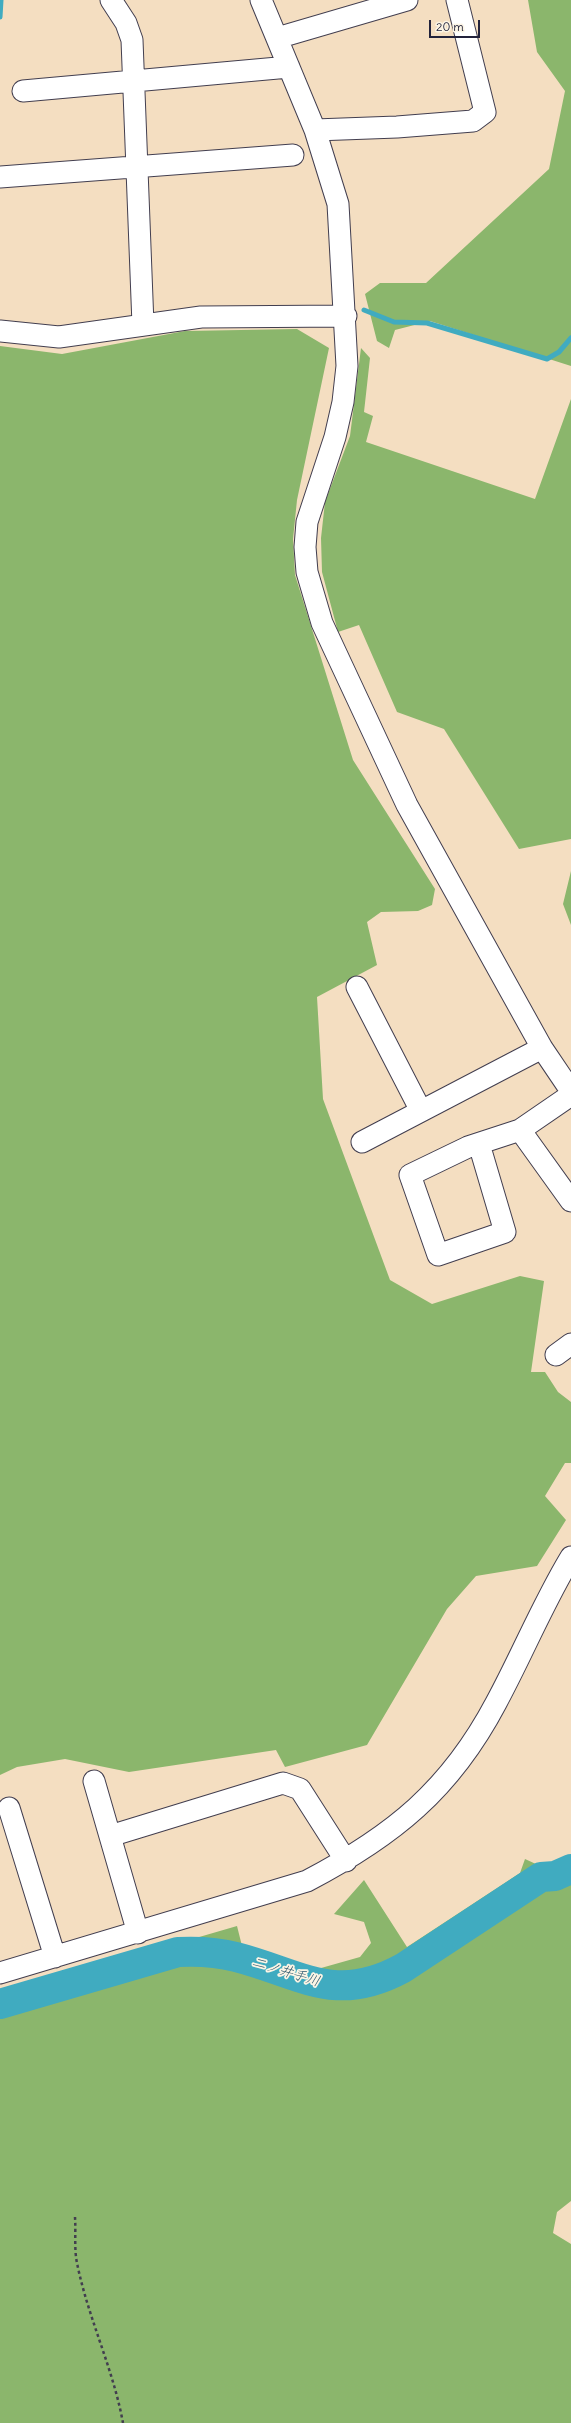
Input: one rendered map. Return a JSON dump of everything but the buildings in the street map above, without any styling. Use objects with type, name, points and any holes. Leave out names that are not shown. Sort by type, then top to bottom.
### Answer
[{"type":"street","points":[[111,0],[126,23],[132,40],[143,325]]},
{"type":"street","points":[[261,0],[315,130],[338,204],[346,316],[347,366],[343,402],[335,437],[307,522],[305,547],[308,572],[322,623],[407,805],[542,1048],[571,1091]]},
{"type":"street","points":[[277,38],[407,0]]},
{"type":"street","points":[[315,130],[397,127],[473,120],[485,112],[459,0]]},
{"type":"street","points":[[23,91],[289,67]]},
{"type":"street","points":[[0,177],[137,165],[293,155]]},
{"type":"street","points":[[0,331],[59,337],[201,318],[346,316]]},
{"type":"street","points":[[357,987],[421,1111]]},
{"type":"street","points":[[362,1142],[542,1048]]},
{"type":"street","points":[[478,1144],[505,1232],[438,1255],[410,1175],[478,1144],[520,1130],[571,1095]]},
{"type":"street","points":[[520,1130],[571,1201]]},
{"type":"street","points":[[0,1973],[293,1886],[346,1860],[389,1833],[420,1806],[447,1778],[496,1704],[571,1557]]},
{"type":"street","points":[[94,1781],[138,1933]]},
{"type":"street","points":[[110,1836],[283,1783],[300,1789],[346,1860]]},
{"type":"street","points":[[9,1808],[55,1957]]},
{"type":"path","points":[[75,2217],[76,2262],[86,2300],[118,2395],[122,2423]]},
{"type":"green space","points":[[528,0],[571,0],[571,366],[430,321],[395,330],[389,348],[377,341],[365,294],[380,283],[426,283],[549,169],[565,91],[537,52]]},
{"type":"green space","points":[[297,329],[329,348],[297,500],[293,539],[295,575],[353,760],[435,889],[432,905],[418,911],[381,912],[367,922],[377,965],[317,997],[323,1099],[390,1280],[432,1304],[520,1276],[544,1281],[531,1372],[545,1372],[558,1392],[571,1402],[571,1463],[565,1463],[545,1496],[566,1520],[537,1566],[476,1576],[447,1609],[367,1745],[285,1767],[276,1750],[129,1772],[65,1759],[17,1767],[0,1775],[0,346],[62,354],[185,331]]},
{"type":"green space","points":[[361,348],[370,358],[364,412],[373,416],[366,442],[535,499],[571,399],[571,839],[519,849],[444,729],[397,712],[359,625],[338,632],[322,572],[321,538],[325,502],[350,436]]},
{"type":"green space","points":[[571,871],[571,925],[563,904]]},
{"type":"green space","points":[[525,1859],[549,1870],[571,1873],[571,2201],[557,2212],[553,2233],[571,2244],[571,2423],[0,2423],[0,1995],[237,1926],[247,1966],[314,1970],[360,1957],[371,1943],[364,1922],[334,1914],[364,1880],[407,1947],[520,1873]]},
{"type":"waterway","points":[[0,17],[1,0]]},
{"type":"waterway","points":[[364,310],[394,322],[427,323],[547,359],[559,352],[571,338]]},
{"type":"waterway","name":"二ノ井手川","points":[[0,2004],[178,1952],[200,1952],[236,1957],[319,1983],[338,1985],[358,1984],[379,1979],[403,1968],[541,1877],[555,1876],[571,1869]]}]
